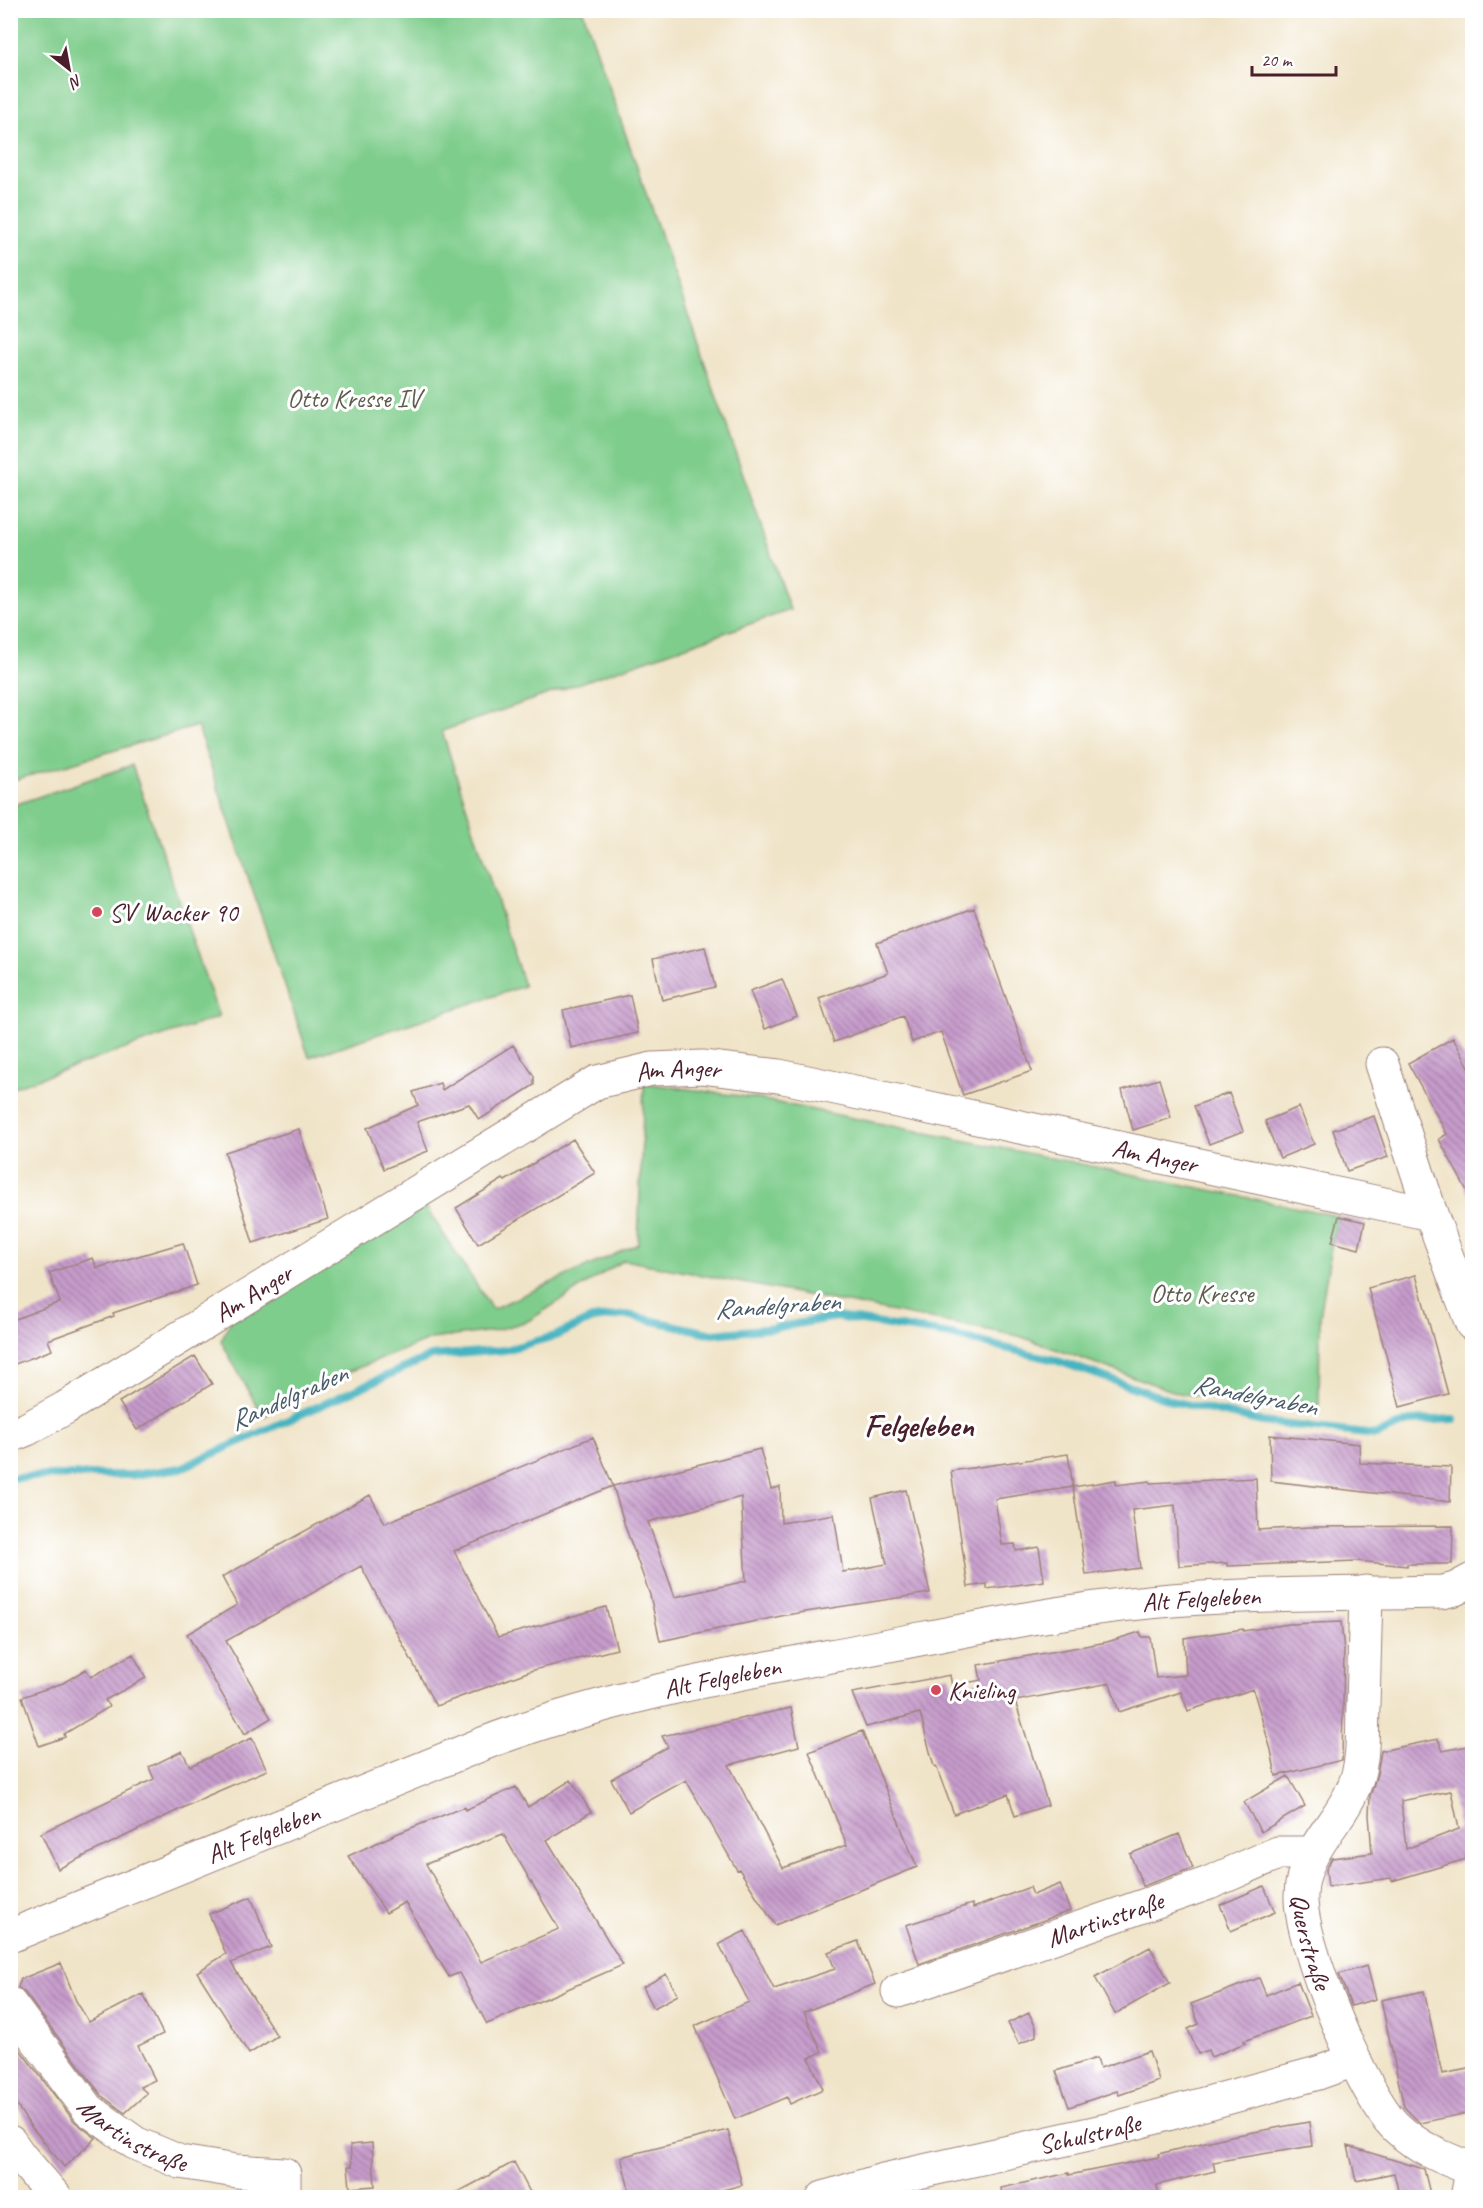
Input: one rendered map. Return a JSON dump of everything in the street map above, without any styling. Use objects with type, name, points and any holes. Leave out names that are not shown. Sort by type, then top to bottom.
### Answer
[{"type":"street","points":[[1382,1064],[1431,1214],[1473,1324]]},
{"type":"street","name":"Am Anger","points":[[10,1436],[65,1408],[597,1082],[652,1069],[702,1067],[778,1076],[1431,1214]]},
{"type":"street","name":"Alt Felgeleben","points":[[10,1936],[485,1743],[532,1725],[620,1699],[741,1672],[1087,1610],[1159,1602],[1316,1593],[1442,1592],[1455,1589],[1473,1580]]},
{"type":"street","name":"Querstraße","points":[[1366,1592],[1362,1745],[1358,1777],[1348,1800],[1312,1853],[1305,1869],[1301,1896],[1306,1932],[1329,2000],[1354,2060],[1378,2104],[1396,2127],[1420,2146],[1473,2170]]},
{"type":"street","name":"Martinstraße","points":[[898,1991],[1209,1883],[1278,1853],[1312,1853]]},
{"type":"street","name":"Martinstraße","points":[[10,2004],[89,2110],[135,2144],[180,2162],[236,2171],[284,2186]]},
{"type":"street","name":"Schulstraße","points":[[823,2198],[883,2180],[1116,2128],[1318,2073],[1354,2060]]},
{"type":"street","points":[[10,2142],[56,2198]]},
{"type":"street","points":[[1467,2198],[1473,2170]]},
{"type":"green space","name":"Otto Kresse IV","points":[[11,10],[583,11],[790,610],[442,731],[524,986],[309,1057],[197,726],[11,781]]},
{"type":"green space","name":"SV Wacker 90","points":[[132,765],[219,1017],[11,1088],[11,806]]},
{"type":"green space","name":"Otto Kresse","points":[[644,1083],[754,1098],[1339,1216],[1332,1242],[1320,1317],[1319,1405],[1272,1404],[1178,1393],[1019,1336],[624,1260],[528,1321],[493,1331],[431,1339],[310,1387],[263,1417],[221,1341],[231,1320],[426,1207],[492,1309],[638,1244]]},
{"type":"building","points":[[974,908],[1032,1071],[963,1095],[941,1032],[912,1042],[903,1016],[834,1042],[819,998],[888,973],[877,943]]},
{"type":"building","points":[[705,947],[715,987],[662,1000],[653,959]]},
{"type":"building","points":[[782,979],[797,1016],[765,1029],[750,991]]},
{"type":"building","points":[[630,995],[638,1033],[571,1048],[563,1010]]},
{"type":"building","points":[[1453,1038],[1473,1074],[1473,1202],[1439,1139],[1447,1134],[1408,1063]]},
{"type":"building","points":[[513,1045],[534,1076],[534,1085],[479,1120],[469,1104],[417,1122],[428,1151],[384,1169],[367,1128],[418,1105],[413,1092],[440,1083],[442,1090]]},
{"type":"building","points":[[1159,1079],[1171,1118],[1133,1130],[1122,1090]]},
{"type":"building","points":[[1229,1093],[1243,1131],[1209,1144],[1194,1106]]},
{"type":"building","points":[[1299,1107],[1314,1144],[1280,1158],[1265,1121]]},
{"type":"building","points":[[1374,1116],[1388,1157],[1347,1171],[1333,1130]]},
{"type":"building","points":[[299,1129],[328,1219],[253,1243],[225,1152]]},
{"type":"building","points":[[573,1139],[595,1173],[478,1244],[456,1208]]},
{"type":"building","points":[[1339,1216],[1365,1222],[1359,1249],[1332,1242]]},
{"type":"building","points":[[183,1243],[197,1285],[113,1313],[114,1316],[48,1340],[52,1350],[10,1366],[10,1321],[60,1302],[49,1273],[93,1258],[97,1268]]},
{"type":"building","points":[[1416,1275],[1448,1394],[1400,1407],[1368,1288]]},
{"type":"building","points":[[195,1356],[212,1384],[137,1430],[119,1402]]},
{"type":"building","points":[[1270,1435],[1359,1444],[1360,1463],[1451,1467],[1450,1502],[1271,1481]]},
{"type":"building","points":[[593,1437],[613,1486],[454,1551],[498,1637],[606,1607],[617,1649],[530,1671],[436,1706],[361,1566],[226,1641],[271,1718],[245,1734],[187,1634],[237,1605],[222,1577],[370,1495],[385,1523]]},
{"type":"building","points":[[760,1449],[771,1489],[780,1487],[781,1523],[834,1514],[843,1572],[887,1564],[872,1498],[906,1490],[930,1593],[786,1615],[660,1641],[650,1595],[613,1486]],"holes":[[[741,1497],[746,1581],[675,1597],[648,1522]]]},
{"type":"building","points":[[1068,1454],[1073,1487],[995,1499],[1002,1545],[1015,1544],[1016,1551],[1039,1547],[1044,1581],[987,1589],[987,1584],[968,1587],[951,1471]]},
{"type":"building","points":[[1256,1478],[1258,1530],[1309,1527],[1453,1526],[1452,1564],[1407,1564],[1407,1566],[1357,1561],[1179,1566],[1175,1505],[1132,1510],[1140,1568],[1086,1575],[1073,1487],[1116,1480],[1116,1485],[1150,1481],[1150,1483]]},
{"type":"building","points":[[1341,1622],[1344,1651],[1342,1760],[1276,1776],[1271,1750],[1253,1689],[1188,1711],[1181,1692],[1119,1712],[1110,1683],[1015,1701],[1048,1805],[1015,1816],[1008,1794],[954,1814],[936,1766],[934,1767],[920,1713],[866,1727],[852,1693],[950,1675],[952,1686],[981,1680],[978,1665],[1107,1642],[1140,1632],[1142,1637],[1150,1637],[1156,1678],[1186,1675],[1184,1638],[1289,1624]]},
{"type":"building","points":[[133,1654],[146,1678],[105,1700],[109,1707],[64,1734],[65,1737],[39,1746],[22,1697],[63,1683],[86,1669],[91,1677]]},
{"type":"building","points":[[791,1708],[799,1746],[729,1765],[783,1868],[847,1845],[809,1752],[862,1731],[917,1867],[775,1925],[739,1869],[737,1870],[686,1780],[629,1812],[611,1779],[668,1747],[662,1736]]},
{"type":"building","points":[[252,1738],[267,1770],[205,1797],[58,1869],[41,1833],[154,1779],[149,1767],[182,1751],[190,1766]]},
{"type":"building","points":[[1438,1739],[1443,1751],[1473,1745],[1473,1857],[1392,1881],[1391,1878],[1328,1887],[1326,1870],[1332,1858],[1372,1853],[1370,1796],[1381,1751]],"holes":[[[1451,1791],[1459,1829],[1406,1849],[1401,1801]]]},
{"type":"building","points":[[1288,1776],[1305,1806],[1261,1832],[1244,1802]]},
{"type":"building","points":[[571,1780],[591,1812],[547,1840],[623,1965],[487,2024],[459,1973],[449,1977],[405,1902],[386,1913],[348,1856],[396,1834],[464,1807],[465,1810],[516,1787],[528,1807]],"holes":[[[503,1834],[559,1929],[481,1962],[426,1864]]]},
{"type":"building","points":[[1179,1834],[1193,1868],[1143,1886],[1130,1854]]},
{"type":"building","points":[[1060,1884],[1070,1911],[919,1964],[906,1925],[972,1904],[973,1908],[1030,1887],[1033,1895]]},
{"type":"building","points":[[1264,1886],[1275,1912],[1231,1931],[1220,1905]]},
{"type":"building","points":[[251,1897],[271,1947],[231,1963],[277,2036],[249,2054],[197,1972],[226,1954],[209,1914]]},
{"type":"building","points":[[745,1931],[774,1989],[835,1969],[828,1952],[858,1941],[875,1984],[804,2012],[822,2052],[809,2058],[823,2089],[790,2104],[787,2097],[735,2119],[695,2026],[749,2002],[719,1944]]},
{"type":"building","points":[[1150,1947],[1170,1983],[1115,2014],[1095,1977]]},
{"type":"building","points":[[61,1963],[76,2001],[89,2022],[143,1994],[163,2034],[138,2046],[155,2080],[140,2087],[147,2093],[125,2113],[102,2096],[25,1993],[18,1987],[21,1979]]},
{"type":"building","points":[[1367,1966],[1376,1999],[1351,2006],[1339,1974]]},
{"type":"building","points":[[666,1974],[678,1995],[654,2008],[643,1987]]},
{"type":"building","points":[[1259,1978],[1266,1995],[1298,1982],[1311,2016],[1244,2041],[1245,2043],[1211,2057],[1208,2050],[1198,2054],[1188,2029],[1199,2024],[1191,2004]]},
{"type":"building","points":[[1424,1991],[1442,2074],[1473,2068],[1473,2112],[1420,2123],[1404,2107],[1381,2000]]},
{"type":"building","points":[[1029,2013],[1036,2027],[1036,2036],[1019,2044],[1008,2023]]},
{"type":"building","points":[[15,2043],[74,2121],[96,2138],[64,2167],[29,2124],[10,2095],[10,2046]]},
{"type":"building","points":[[1149,2051],[1159,2081],[1119,2095],[1117,2091],[1069,2107],[1056,2071],[1097,2058],[1100,2068]]},
{"type":"building","points":[[1309,2122],[1312,2146],[1213,2162],[1215,2171],[1157,2185],[1159,2198],[1002,2198],[1001,2188],[1159,2157],[1158,2154],[1226,2137]]},
{"type":"building","points":[[728,2130],[742,2185],[692,2198],[631,2198],[621,2157]]},
{"type":"building","points":[[372,2143],[375,2186],[350,2188],[348,2166],[352,2166],[350,2145]]},
{"type":"building","points":[[1348,2146],[1424,2169],[1431,2198],[1400,2198],[1394,2173],[1356,2181]]},
{"type":"building","points":[[514,2162],[533,2198],[447,2198]]},
{"type":"waterway","name":"Randelgraben","points":[[10,1478],[132,1475],[181,1468],[431,1356],[505,1350],[555,1336],[592,1319],[627,1315],[713,1334],[773,1328],[836,1317],[951,1335],[1055,1360],[1172,1401],[1263,1422],[1376,1435],[1410,1421],[1454,1419]]},
{"type":"place","name":"SV Wacker 90","points":[[97,912]]},
{"type":"place","name":"Knieling","points":[[936,1690]]},
{"type":"district","name":"Felgeleben","points":[[919,1425]]}]
